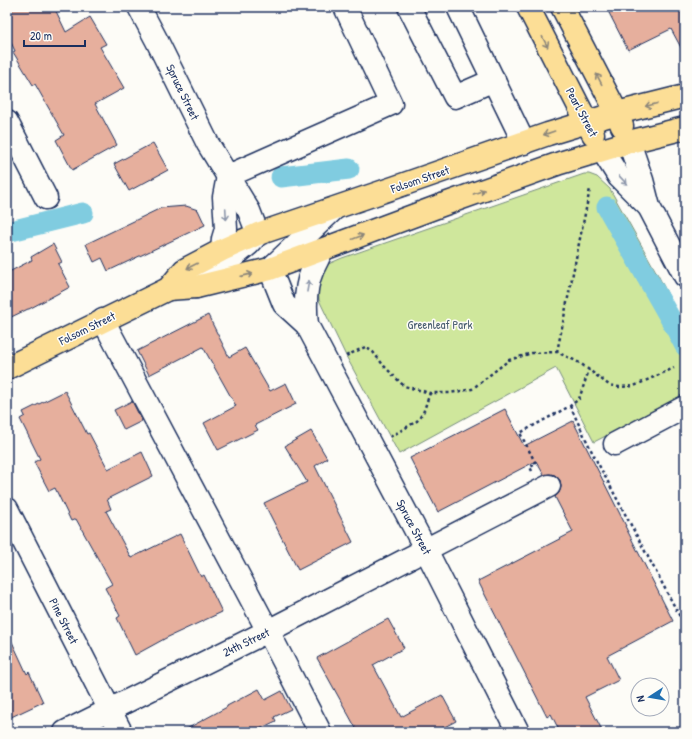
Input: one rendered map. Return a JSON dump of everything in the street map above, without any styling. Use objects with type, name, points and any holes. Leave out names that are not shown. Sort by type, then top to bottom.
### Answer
[{"type":"main road","name":"Pearl Street","points":[[528,7],[586,122],[602,150]]},
{"type":"main road","name":"Pearl Street","points":[[562,7],[617,113],[629,142]]},
{"type":"main road","name":"Folsom Street","points":[[168,289],[184,270],[222,250],[258,234],[548,134],[617,113],[685,96]]},
{"type":"main road","name":"Folsom Street","points":[[7,368],[168,289],[274,279],[322,250],[442,205],[545,168],[629,142],[685,128]]},
{"type":"street","name":"Spruce Street","points":[[139,7],[208,144],[250,211],[258,234]]},
{"type":"street","points":[[222,250],[226,228],[224,197],[228,176],[391,104],[345,7]]},
{"type":"street","points":[[410,7],[456,97],[494,80]]},
{"type":"street","points":[[458,7],[524,143]]},
{"type":"street","points":[[7,122],[46,198]]},
{"type":"street","name":"Pearl Street","points":[[629,142],[641,176],[649,207],[685,276]]},
{"type":"street","name":"Pearl Street","points":[[602,150],[619,176],[649,207]]},
{"type":"street","points":[[274,279],[334,209]]},
{"type":"street","points":[[196,287],[249,244],[258,234]]},
{"type":"street","name":"Spruce Street","points":[[307,325],[305,303],[308,284],[311,272],[322,250]]},
{"type":"street","name":"Spruce Street","points":[[274,279],[284,304],[307,325],[426,550],[518,732]]},
{"type":"street","points":[[103,320],[320,732]]},
{"type":"street","points":[[615,444],[685,407]]},
{"type":"street","name":"24th Street","points":[[65,732],[268,631],[546,488]]},
{"type":"street","name":"Pine Street","points":[[7,509],[121,732]]},
{"type":"path","points":[[557,352],[590,189]]},
{"type":"path","points":[[328,365],[365,347],[373,352],[384,366],[404,386],[430,393],[450,393],[472,389],[509,360],[532,353],[557,352],[580,363],[609,385],[619,387],[634,386],[674,368]]},
{"type":"path","points":[[546,488],[530,467],[536,464],[520,432],[570,406],[579,399],[589,370]]},
{"type":"path","points":[[372,447],[417,421],[423,413],[430,393]]},
{"type":"path","points":[[570,406],[593,454],[685,626]]},
{"type":"green space","name":"Greenleaf Park","points":[[584,174],[597,177],[610,189],[658,275],[685,328],[685,395],[594,442],[556,368],[399,454],[346,356],[319,300],[318,285],[326,265],[342,258]]},
{"type":"building","points":[[7,7],[54,7],[66,32],[90,17],[106,44],[100,47],[124,88],[95,104],[117,145],[72,170],[56,140],[64,135],[35,84],[33,85],[13,52],[15,51],[7,34]]},
{"type":"building","points":[[606,7],[685,7],[685,55],[671,29],[628,50]]},
{"type":"building","points":[[153,143],[168,170],[129,191],[114,164]]},
{"type":"building","points":[[186,206],[198,210],[205,225],[108,271],[102,258],[94,262],[86,244],[161,208]]},
{"type":"building","points":[[53,244],[62,262],[58,264],[70,287],[7,319],[7,273],[32,260],[31,257]]},
{"type":"building","points":[[208,315],[229,357],[245,348],[270,391],[286,383],[296,404],[255,425],[258,430],[218,450],[204,423],[236,406],[203,347],[149,375],[137,351]]},
{"type":"building","points":[[65,391],[87,434],[89,433],[108,469],[142,452],[153,476],[107,499],[111,509],[106,511],[131,558],[180,534],[201,577],[204,575],[222,612],[166,638],[135,655],[117,618],[120,616],[105,588],[112,584],[76,519],[71,521],[55,488],[49,491],[34,462],[40,459],[20,419],[25,416],[23,412]]},
{"type":"building","points":[[132,401],[142,421],[124,430],[114,410]]},
{"type":"building","points":[[505,409],[524,446],[573,421],[673,621],[607,656],[619,680],[585,697],[603,732],[560,732],[551,714],[547,717],[478,581],[573,532],[555,497],[559,493],[561,487],[560,480],[555,475],[544,475],[536,461],[438,512],[410,458]]},
{"type":"building","points":[[311,431],[327,458],[315,466],[353,542],[298,570],[264,503],[307,482],[285,446]]},
{"type":"building","points":[[388,619],[404,648],[373,665],[401,717],[442,695],[456,721],[435,732],[358,732],[317,658]]},
{"type":"building","points":[[7,631],[27,674],[29,672],[43,702],[7,719]]},
{"type":"building","points":[[259,689],[265,700],[282,691],[291,709],[274,717],[276,721],[253,732],[181,732],[227,706]]},
{"type":"waterway","points":[[281,177],[349,169]]},
{"type":"waterway","points":[[607,207],[685,346]]},
{"type":"waterway","points":[[7,232],[83,213]]}]
